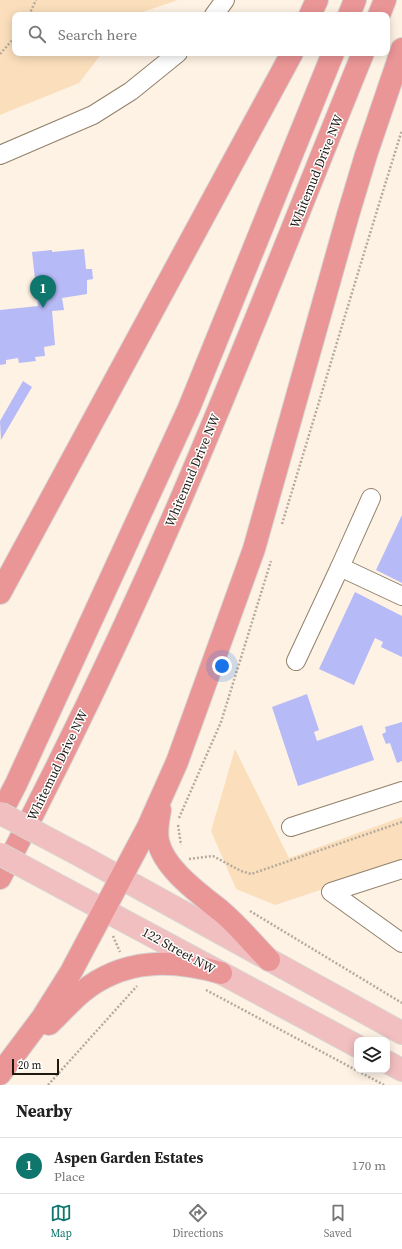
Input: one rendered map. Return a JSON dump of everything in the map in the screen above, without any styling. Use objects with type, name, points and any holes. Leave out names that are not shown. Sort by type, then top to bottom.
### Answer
[{"type":"highway","points":[[312,12],[318,0]]},
{"type":"highway","points":[[350,12],[355,0]]},
{"type":"highway","points":[[380,12],[385,0]]},
{"type":"highway","points":[[0,1074],[16,1054],[71,972],[121,879],[163,796],[189,730],[254,549],[348,215],[366,155],[402,49]]},
{"type":"highway","points":[[0,593],[290,56]]},
{"type":"highway","name":"Whitemud Drive NW","points":[[0,814],[16,784],[189,408],[332,56]]},
{"type":"highway","name":"Whitemud Drive NW","points":[[0,878],[40,802],[100,677],[192,475],[362,56]]},
{"type":"highway","points":[[0,581],[32,535]]},
{"type":"highway","points":[[163,796],[157,827],[161,851],[166,859],[194,890],[222,912],[269,960]]},
{"type":"highway","points":[[16,1054],[82,992],[111,975],[134,967],[157,963],[188,965],[221,973]]},
{"type":"main road","points":[[0,814],[83,857],[402,1033]]},
{"type":"main road","name":"122 Street NW","points":[[0,854],[105,909],[354,1044]]},
{"type":"main road","points":[[390,1064],[402,1070]]},
{"type":"street","points":[[216,12],[226,0]]},
{"type":"street","points":[[0,155],[93,115],[131,91],[174,56]]},
{"type":"street","points":[[296,661],[371,498]]},
{"type":"street","points":[[340,566],[402,596]]},
{"type":"street","points":[[291,828],[402,791]]},
{"type":"street","points":[[402,869],[331,892],[402,943]]},
{"type":"path","points":[[30,12],[36,0]]},
{"type":"path","points":[[0,54],[12,40]]},
{"type":"path","points":[[190,864],[187,859],[213,856],[246,874],[251,874],[402,822]]},
{"type":"path","points":[[245,908],[402,1003]]},
{"type":"path","points":[[48,1085],[138,985],[144,983]]},
{"type":"path","points":[[200,988],[384,1085]]},
{"type":"shaded area","points":[[0,0],[178,0],[143,12],[12,12],[12,56],[100,56],[79,83],[0,115]]},
{"type":"shaded area","points":[[235,749],[289,858],[402,817],[402,863],[275,905],[236,889],[211,831]]},
{"type":"building","points":[[84,249],[86,269],[92,269],[93,279],[87,280],[87,294],[62,298],[64,310],[52,311],[55,345],[44,347],[45,356],[35,357],[36,361],[19,363],[18,358],[6,360],[6,364],[0,365],[0,310],[38,306],[32,252]]},
{"type":"building","points":[[23,381],[32,387],[1,440],[0,421]]},
{"type":"building","points":[[402,515],[402,583],[376,570]]},
{"type":"building","points":[[355,592],[402,616],[402,657],[381,647],[383,642],[375,638],[354,685],[319,669]]},
{"type":"building","points":[[307,694],[319,730],[314,732],[317,741],[362,725],[374,760],[298,786],[272,707]]},
{"type":"building","points":[[402,722],[402,761],[397,763],[390,743],[386,744],[382,734],[386,732],[385,727]]},
{"type":"place","name":"Aspen Garden Estates","points":[[43,308]]}]
